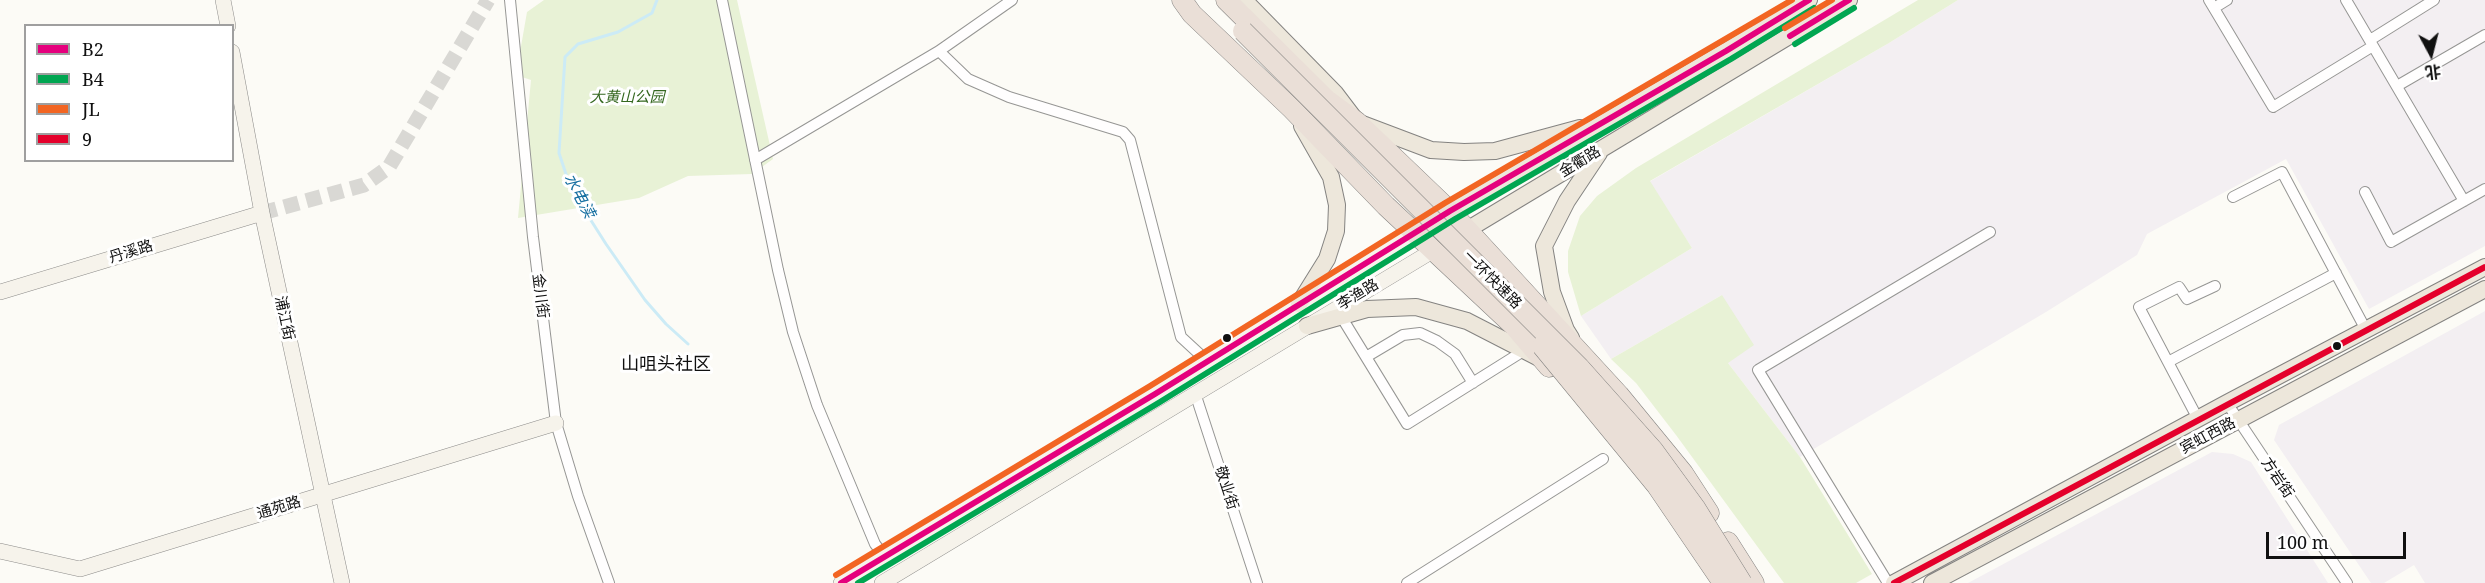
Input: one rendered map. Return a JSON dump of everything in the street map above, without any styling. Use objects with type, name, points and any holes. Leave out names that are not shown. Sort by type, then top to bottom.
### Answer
[{"type":"highway","name":"一环快速路","points":[[1214,0],[1238,34],[1541,345],[1657,486],[1723,583]]},
{"type":"highway","points":[[1226,0],[1327,100],[1357,122],[1450,211],[1582,353],[1683,473],[1754,583]]},
{"type":"highway","name":"一环快速路","points":[[1187,3],[1238,34],[1579,367],[1653,450],[1696,509],[1742,583]]},
{"type":"highway","points":[[1187,3],[1414,233],[1515,327],[1591,415],[1668,512],[1712,583]]},
{"type":"main road","points":[[1244,0],[1335,93],[1357,122],[1431,150],[1495,151],[1605,120]]},
{"type":"main road","name":"金衢路","points":[[1414,233],[1809,0]]},
{"type":"main road","name":"金衢路","points":[[1434,250],[1849,0]]},
{"type":"main road","points":[[1292,109],[1331,177],[1337,205],[1336,231],[1327,259],[1299,304]]},
{"type":"main road","points":[[1582,353],[1562,321],[1552,292],[1544,246],[1567,201],[1602,149]]},
{"type":"main road","name":"宾虹西路","points":[[1894,583],[2198,418],[2485,267]]},
{"type":"main road","name":"宾虹西路","points":[[1932,583],[2485,289]]},
{"type":"main road","points":[[1307,326],[1338,312],[1416,307],[1467,321],[1544,360]]},
{"type":"street","points":[[223,0],[228,24]]},
{"type":"street","name":"金川街","points":[[510,0],[533,237],[556,423],[578,496],[609,583]]},
{"type":"street","points":[[722,0],[793,332],[817,405],[875,544],[885,557],[890,581],[1307,326]]},
{"type":"street","points":[[755,160],[939,51],[1012,0]]},
{"type":"street","points":[[2227,0],[2212,4],[2273,107],[2434,0]]},
{"type":"street","points":[[2346,0],[2464,201]]},
{"type":"street","points":[[2397,86],[2485,35]]},
{"type":"street","points":[[939,51],[968,79],[1010,98],[1123,132],[1130,141],[1181,337],[1207,361]]},
{"type":"street","name":"浦江街","points":[[234,63],[262,213],[342,583]]},
{"type":"street","points":[[2233,197],[2283,172],[2366,330]]},
{"type":"street","points":[[2364,192],[2391,242],[2485,189]]},
{"type":"street","name":"丹溪路","points":[[0,292],[262,213]]},
{"type":"street","points":[[1888,583],[1758,370],[1990,232]]},
{"type":"street","name":"李渔路","points":[[841,583],[1414,233]]},
{"type":"street","name":"李渔路","points":[[1338,312],[1434,250]]},
{"type":"street","points":[[2168,362],[2336,273]]},
{"type":"street","points":[[2198,418],[2139,307],[2179,287],[2187,299],[2215,286]]},
{"type":"street","points":[[1338,312],[1407,424],[1525,351]]},
{"type":"street","points":[[1366,357],[1403,335],[1420,333],[1437,341],[1455,354],[1473,383]]},
{"type":"street","name":"敬业街","points":[[1195,393],[1257,583]]},
{"type":"street","name":"方岩街","points":[[2227,403],[2347,583]]},
{"type":"street","name":"通苑路","points":[[0,551],[80,569],[556,423]]},
{"type":"street","points":[[1407,583],[1603,459]]},
{"type":"shaded area","points":[[1958,0],[2485,0],[2485,246],[2369,309],[2286,159],[2147,234],[2137,255],[2046,312],[1800,457],[1728,363],[1722,295],[1611,359],[1581,316],[1692,248],[1649,182],[1889,43]]},
{"type":"shaded area","points":[[2485,311],[2485,583],[2425,583],[2414,565],[2384,583],[2371,583],[2274,440],[2279,425]]},
{"type":"shaded area","points":[[2212,452],[2233,454],[2251,462],[2328,583],[1968,583]]},
{"type":"green space","name":"大黄山公园","points":[[544,0],[737,0],[773,159],[752,174],[688,176],[639,198],[518,218],[531,80],[516,75],[527,12]]},
{"type":"green space","points":[[1918,0],[1958,0],[1889,43],[1650,181],[1692,248],[1581,316],[1568,272],[1568,251],[1580,216],[1597,196],[1636,168]]},
{"type":"green space","points":[[1722,295],[1754,345],[1728,363],[1800,457],[1872,574],[1856,583],[1784,583],[1636,383],[1611,359]]},
{"type":"waterway","name":"水电渎","points":[[657,0],[652,13],[618,32],[578,44],[565,57],[559,153],[571,189],[606,244],[645,300],[688,344]]},
{"type":"tunnel","points":[[262,213],[364,185],[389,167],[488,0]]},
{"type":"transit line","name":"JL","points":[[836,575],[1150,386],[1445,203],[1792,0]]},
{"type":"transit line","name":"B2","points":[[841,583],[1155,394],[1450,211],[1726,51],[1809,0]]},
{"type":"transit line","name":"JL","points":[[1785,28],[1832,0]]},
{"type":"transit line","name":"B2","points":[[1790,36],[1849,0]]},
{"type":"transit line","name":"B4","points":[[858,583],[1160,402],[1455,219],[1731,59],[1814,8]]},
{"type":"transit line","name":"B4","points":[[1795,44],[1854,8]]},
{"type":"transit line","name":"9","points":[[1894,583],[2485,267]]},
{"type":"district","name":"山咀头社区","points":[[666,365]]}]
